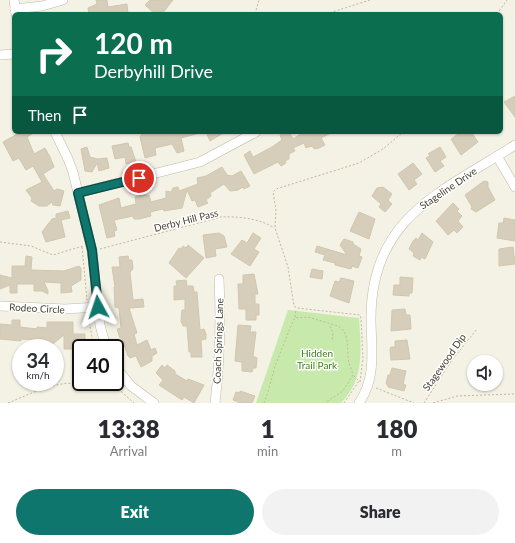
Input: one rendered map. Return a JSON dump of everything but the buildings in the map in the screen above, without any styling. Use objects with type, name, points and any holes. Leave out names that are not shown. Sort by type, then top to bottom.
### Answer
[{"type":"street","points":[[15,8],[42,6],[63,0]]},
{"type":"street","points":[[0,55],[12,54]]},
{"type":"street","points":[[56,134],[68,159],[92,250],[100,325],[104,339]]},
{"type":"street","points":[[78,193],[200,162],[252,134]]},
{"type":"street","name":"Stageline Drive","points":[[359,403],[371,378],[373,287],[386,248],[396,232],[421,206],[515,145]]},
{"type":"street","points":[[497,156],[515,187]]},
{"type":"street","name":"Coach Springs Lane","points":[[215,403],[219,369],[221,320],[219,279]]},
{"type":"street","name":"Rodeo Circle","points":[[0,306],[65,309],[98,307]]},
{"type":"street","points":[[124,377],[131,386],[154,403]]},
{"type":"path","points":[[256,12],[259,0]]},
{"type":"path","points":[[332,12],[370,0]]},
{"type":"path","points":[[499,12],[507,0]]},
{"type":"path","points":[[344,403],[360,382],[363,358],[360,315],[297,308],[294,306],[288,267],[275,228],[276,210],[273,192],[276,189],[360,163],[383,149],[401,134]]},
{"type":"path","name":"Derby Hill Pass","points":[[100,250],[221,217],[268,223],[275,228]]},
{"type":"path","points":[[0,242],[31,246],[53,255],[83,246],[87,300]]},
{"type":"path","points":[[264,403],[275,366],[295,318],[297,308]]},
{"type":"path","points":[[88,314],[92,339]]},
{"type":"path","points":[[295,318],[308,317],[330,325],[338,326],[344,332],[353,376],[360,382]]},
{"type":"path","points":[[330,325],[333,333],[332,341]]},
{"type":"path","name":"Stagewood Dip","points":[[424,403],[452,360],[477,329]]},
{"type":"path","points":[[326,403],[343,390],[353,376]]},
{"type":"path","points":[[8,403],[46,387],[67,383],[72,384]]},
{"type":"path","points":[[375,388],[414,403]]},
{"type":"path","points":[[121,391],[134,403]]},
{"type":"path","points":[[433,403],[457,396],[515,394]]},
{"type":"green space","name":"Hidden Trail Park","points":[[288,310],[359,318],[361,352],[358,374],[349,394],[341,403],[256,403]]},
{"type":"route","points":[[98,307],[95,266],[78,193],[139,178]]}]
